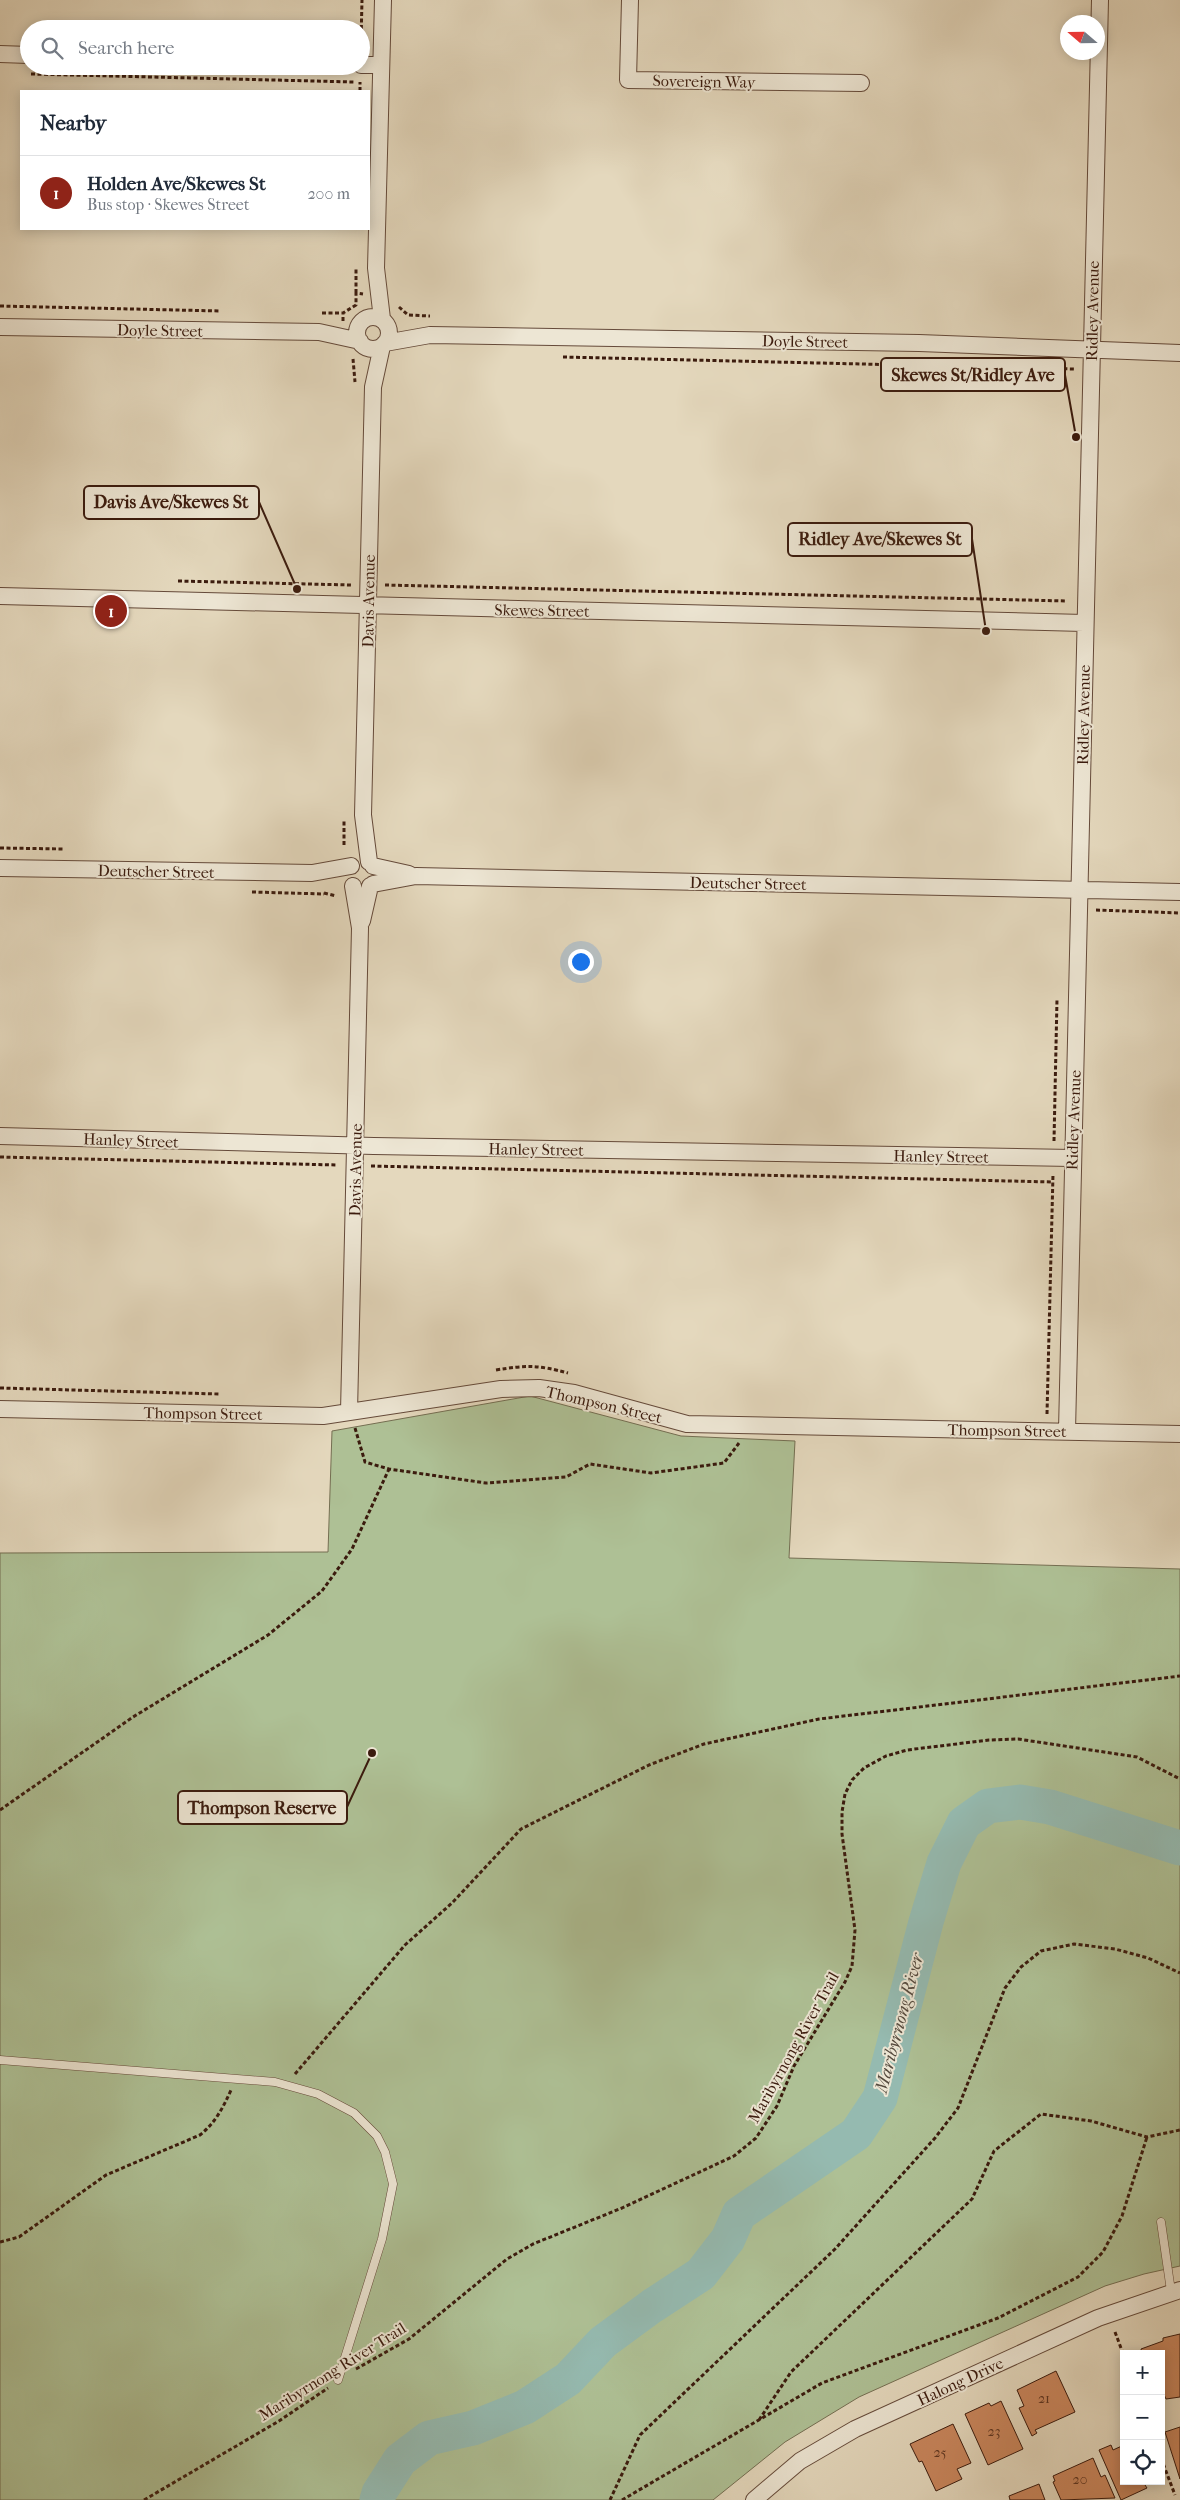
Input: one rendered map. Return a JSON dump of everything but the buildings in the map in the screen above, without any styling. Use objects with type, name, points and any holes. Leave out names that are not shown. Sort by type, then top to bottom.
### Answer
[{"type":"street","points":[[375,294],[358,332],[373,344],[389,333],[375,294],[383,0]]},
{"type":"street","name":"Sovereign Way","points":[[630,0],[628,80],[860,83]]},
{"type":"street","name":"Ridley Avenue","points":[[1067,1431],[1072,1158],[1080,889],[1084,623],[1100,0]]},
{"type":"street","points":[[0,54],[20,55]]},
{"type":"street","points":[[370,67],[380,65]]},
{"type":"street","points":[[363,321],[374,317],[384,321]]},
{"type":"street","name":"Doyle Street","points":[[0,327],[319,332],[363,321]]},
{"type":"street","name":"Doyle Street","points":[[384,321],[430,334]]},
{"type":"street","name":"Doyle Street","points":[[343,326],[373,344],[430,334],[909,343],[1180,353]]},
{"type":"street","name":"Davis Avenue","points":[[362,864],[373,344]]},
{"type":"street","name":"Skewes Street","points":[[0,596],[1084,623]]},
{"type":"street","points":[[362,864],[376,875],[362,884],[348,874],[362,864]]},
{"type":"street","name":"Deutscher Street","points":[[312,874],[362,864],[416,876]]},
{"type":"street","name":"Deutscher Street","points":[[0,868],[312,874],[362,884],[416,876],[1180,892]]},
{"type":"street","name":"Davis Avenue","points":[[349,1412],[362,884]]},
{"type":"street","name":"Hanley Street","points":[[0,1136],[356,1146],[1072,1158]]},
{"type":"street","name":"Thompson Street","points":[[0,1409],[323,1416],[501,1389],[539,1388],[574,1393],[687,1424],[1180,1434]]},
{"type":"street","name":"Halong Drive","points":[[754,2500],[800,2461],[855,2429],[1098,2318],[1175,2290]]},
{"type":"lane","points":[[0,2060],[286,2084],[318,2094],[354,2113],[377,2136],[385,2152],[393,2184],[382,2240],[338,2380]]},
{"type":"lane","points":[[1161,2222],[1175,2290]]},
{"type":"path","points":[[362,0],[362,20]]},
{"type":"path","points":[[70,75],[360,82]]},
{"type":"path","points":[[360,90],[361,75]]},
{"type":"path","points":[[354,392],[355,360],[343,351],[343,326],[356,305],[356,293],[395,294],[394,303],[408,315],[438,316]]},
{"type":"path","points":[[0,306],[226,311]]},
{"type":"path","points":[[314,313],[343,326]]},
{"type":"path","points":[[349,606],[350,575]]},
{"type":"path","points":[[170,580],[1067,601]]},
{"type":"path","points":[[344,816],[344,845]]},
{"type":"path","points":[[1096,920],[1097,890]]},
{"type":"path","points":[[0,1157],[1053,1182]]},
{"type":"path","points":[[349,1412],[365,1462],[389,1469],[486,1482],[566,1477],[590,1464],[651,1473],[724,1463],[740,1443],[743,1426]]},
{"type":"path","points":[[347,1432],[366,1429]]},
{"type":"path","points":[[731,1443],[740,1443]]},
{"type":"path","points":[[0,1810],[133,1717],[268,1635],[322,1591],[352,1549],[389,1469]]},
{"type":"path","points":[[286,2084],[405,1945],[452,1903],[521,1829],[649,1765],[704,1744],[818,1719],[1180,1676]]},
{"type":"path","name":"Maribyrnong River Trail","points":[[144,2500],[279,2421],[338,2380],[409,2339],[507,2258],[532,2244],[622,2208],[734,2156],[756,2138],[777,2106],[794,2066],[845,1982],[852,1966],[855,1930],[842,1834],[842,1812],[845,1794],[852,1780],[864,1768],[886,1756],[907,1750],[989,1740],[1018,1739],[1138,1757],[1180,1779]]},
{"type":"path","points":[[610,2500],[640,2435],[835,2249],[935,2138],[958,2108],[1005,1988],[1021,1967],[1041,1951],[1074,1944],[1114,1949],[1148,1958],[1180,1973]]},
{"type":"path","points":[[0,2242],[19,2237],[106,2175],[200,2136],[211,2126],[222,2111],[234,2079]]},
{"type":"path","points":[[757,2422],[791,2372],[972,2199],[994,2151],[1041,2114],[1091,2121],[1147,2137],[1180,2130]]},
{"type":"path","points":[[622,2500],[822,2383],[998,2318],[1078,2276],[1103,2252],[1122,2216],[1147,2137]]},
{"type":"path","points":[[1115,2332],[1122,2350]]},
{"type":"path","points":[[1165,2469],[1174,2495]]},
{"type":"green space","points":[[530,1396],[681,1436],[795,1441],[789,1558],[1180,1569],[1180,2266],[1144,2274],[1105,2286],[859,2397],[785,2442],[713,2500],[0,2500],[0,1553],[328,1552],[332,1431]]},
{"type":"waterway","name":"Maribyrnong River","points":[[377,2500],[379,2493],[400,2460],[429,2438],[473,2428],[525,2407],[568,2379],[603,2342],[652,2306],[701,2274],[728,2239],[739,2214],[856,2134],[880,2098],[926,1922],[944,1863],[964,1823],[988,1806],[1020,1802],[1050,1807],[1180,1848]]},
{"type":"place","name":"Skewes St/Ridley Ave","points":[[1076,437]]},
{"type":"place","name":"Davis Ave/Skewes St","points":[[297,589]]},
{"type":"place","name":"Holden Ave/Skewes St","points":[[111,611]]},
{"type":"place","name":"Ridley Ave/Skewes St","points":[[986,631]]},
{"type":"place","name":"Thompson Reserve","points":[[372,1753]]}]
